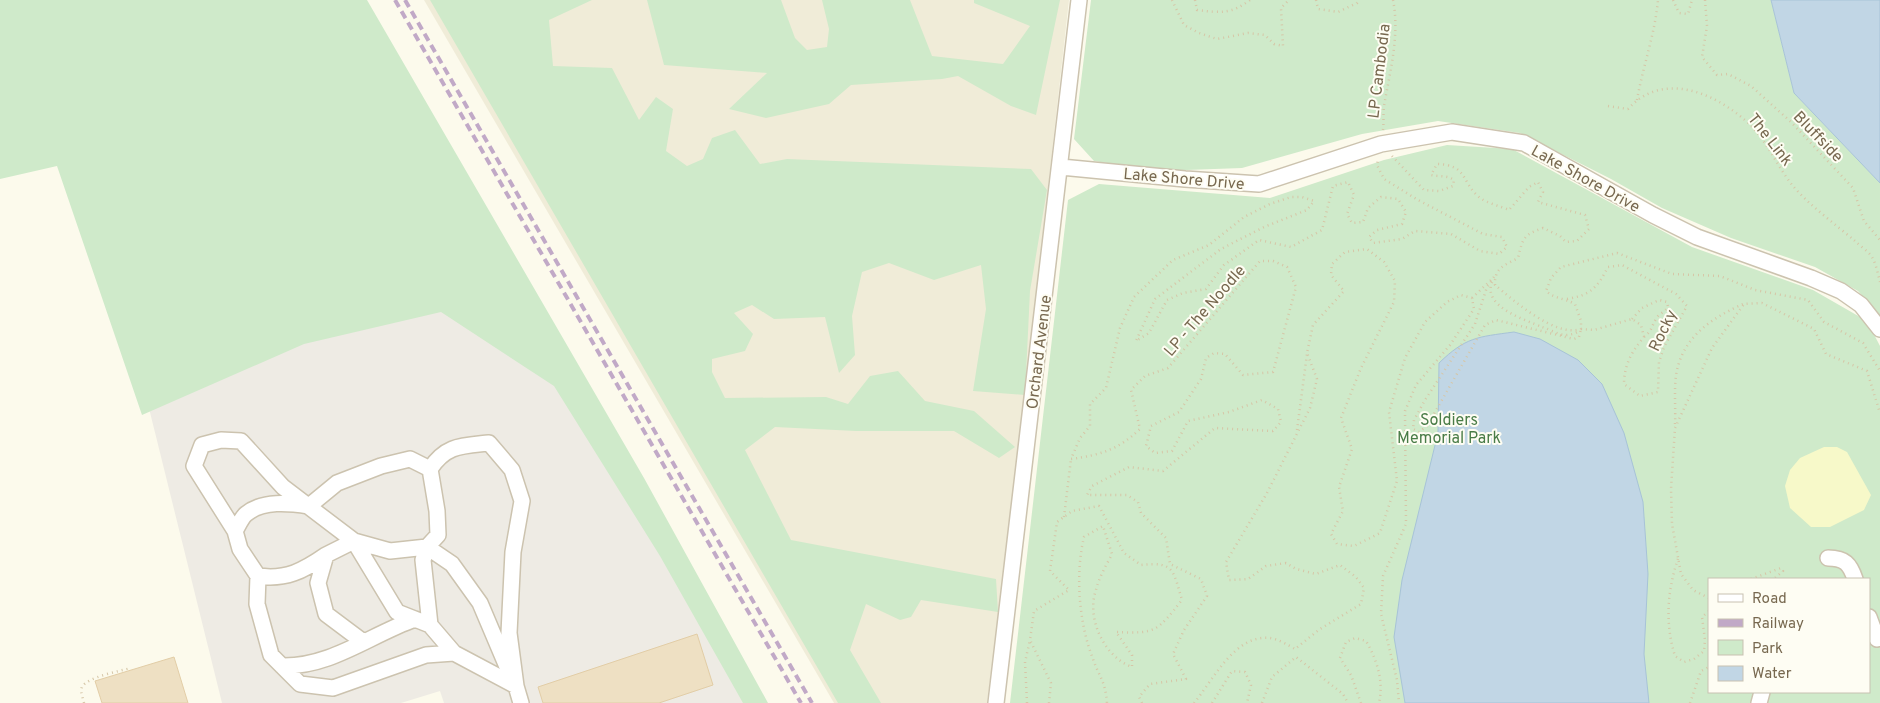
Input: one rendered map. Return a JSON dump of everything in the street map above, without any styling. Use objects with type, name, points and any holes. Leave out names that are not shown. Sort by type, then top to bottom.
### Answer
[{"type":"street","name":"Orchard Avenue","points":[[996,703],[1079,0]]},
{"type":"street","name":"Lake Shore Drive","points":[[1060,167],[1259,184],[1381,144],[1452,132],[1524,143],[1697,237],[1811,278],[1841,291],[1861,305],[1880,328]]},
{"type":"street","points":[[454,653],[426,655],[332,688],[300,684],[271,655],[257,604],[258,576],[240,548],[235,531],[194,466],[202,445],[221,440],[241,441],[283,487],[354,540],[390,551],[427,547],[452,564],[480,603],[522,703]]},
{"type":"street","points":[[430,625],[423,560],[427,547],[438,535],[437,511],[430,469],[440,454],[464,445],[489,443],[512,470],[522,501],[513,552],[509,633],[516,686]]},
{"type":"street","points":[[235,531],[246,514],[265,505],[286,502],[309,506],[337,483],[381,466],[410,459],[430,469]]},
{"type":"street","points":[[354,540],[397,612],[430,625],[454,653],[516,686]]},
{"type":"street","points":[[258,576],[274,578],[304,570],[326,555],[354,540]]},
{"type":"street","points":[[326,555],[318,583],[326,614],[362,641]]},
{"type":"street","points":[[1828,558],[1840,558],[1850,565],[1855,578]]},
{"type":"street","points":[[282,666],[303,666],[327,660],[362,641],[415,619]]},
{"type":"street","points":[[1870,621],[1875,639]]},
{"type":"path","points":[[1172,0],[1184,25],[1199,32],[1217,39],[1248,33],[1265,35],[1274,44],[1283,46],[1281,8],[1289,0]]},
{"type":"path","points":[[1195,0],[1197,10],[1217,12],[1235,11],[1250,0]]},
{"type":"path","points":[[1316,0],[1318,9],[1338,12],[1357,3],[1358,0]]},
{"type":"path","name":"LP Cambodia","points":[[1381,144],[1384,109],[1395,46],[1396,12],[1394,0]]},
{"type":"path","points":[[1637,100],[1643,68],[1656,27],[1658,0]]},
{"type":"path","points":[[1673,0],[1679,13],[1688,14],[1692,0]]},
{"type":"path","name":"Bluffside","points":[[1705,0],[1707,26],[1702,57],[1718,75],[1728,74],[1751,86],[1791,122],[1853,188],[1864,220],[1880,240]]},
{"type":"path","name":"The Link","points":[[1608,106],[1628,109],[1637,100],[1648,94],[1670,88],[1696,90],[1720,102],[1747,122],[1773,154],[1793,186],[1872,256],[1880,282]]},
{"type":"path","points":[[1381,144],[1424,190],[1439,191],[1454,186],[1454,180],[1449,176],[1440,178],[1431,174],[1437,164],[1448,164],[1459,169],[1479,197],[1509,210],[1529,187],[1538,182],[1543,192],[1538,202],[1585,215],[1589,229],[1577,241],[1566,242],[1560,236],[1543,228],[1527,234],[1522,242],[1518,258],[1500,268],[1487,287],[1475,324],[1414,420],[1413,428],[1419,432],[1427,426],[1484,325],[1496,320],[1574,340],[1579,337],[1581,321],[1575,304],[1567,300],[1554,298],[1546,291],[1551,278],[1561,268],[1592,258],[1617,253],[1672,274],[1720,276],[1755,290],[1808,300],[1824,322],[1863,343],[1880,371]]},
{"type":"path","name":"LP - The Noodle","points":[[1071,459],[1080,438],[1090,426],[1090,404],[1106,388],[1120,328],[1134,297],[1172,260],[1208,245],[1244,217],[1270,204],[1291,197],[1302,197],[1314,201],[1307,210],[1264,228],[1221,250],[1155,299],[1136,341],[1149,333],[1167,300],[1183,293],[1206,290],[1224,265],[1259,240],[1291,247],[1322,230],[1332,186],[1348,182],[1354,195],[1347,214],[1352,223],[1362,222],[1368,208],[1381,197],[1398,199],[1406,212],[1402,224],[1377,230],[1369,237],[1373,243],[1402,238],[1415,231],[1451,234],[1480,251],[1499,254],[1507,247],[1502,237],[1483,234],[1418,200],[1384,178],[1377,165],[1381,144]]},
{"type":"path","points":[[1296,434],[1312,325],[1344,291],[1332,276],[1332,264],[1345,252],[1367,249],[1384,262],[1395,281],[1394,302],[1361,368],[1341,418],[1352,449],[1339,487],[1343,511],[1331,534],[1337,544],[1354,546],[1380,532],[1397,481],[1389,412],[1405,358],[1426,322],[1447,302],[1461,295],[1472,298]]},
{"type":"path","name":"LP - The Noodle","points":[[1071,459],[1098,455],[1125,444],[1140,429],[1131,390],[1145,376],[1168,368],[1260,261],[1273,261],[1287,267],[1296,287],[1273,372],[1243,375],[1225,354],[1214,353],[1206,358],[1201,379],[1179,412],[1151,426],[1146,446],[1155,453],[1172,451],[1188,421],[1229,412],[1262,400],[1278,409],[1281,422],[1273,431],[1215,428],[1162,471],[1130,467],[1092,486],[1087,495],[1127,494],[1138,502],[1141,513],[1166,538],[1170,564],[1201,579],[1207,596],[1184,630],[1173,654],[1186,678],[1150,684],[1139,697],[1142,703]]},
{"type":"path","name":"Rocky","points":[[1567,300],[1585,296],[1600,283],[1608,267],[1622,265],[1676,294],[1687,306],[1664,347],[1659,362],[1658,392],[1640,396],[1624,384],[1624,374],[1632,352],[1644,337],[1652,331],[1656,317],[1666,310],[1667,302],[1659,300],[1642,308],[1632,318],[1594,330],[1580,329]]},
{"type":"path","points":[[1472,298],[1494,276]]},
{"type":"path","points":[[1494,276],[1495,285],[1540,320],[1570,331],[1580,329]]},
{"type":"path","points":[[1494,276],[1490,287],[1492,298],[1512,315],[1564,335],[1575,334],[1580,329]]},
{"type":"path","points":[[1399,703],[1397,680],[1381,614],[1384,576],[1406,524],[1405,411],[1416,385],[1467,322],[1474,308],[1472,298]]},
{"type":"path","points":[[1708,597],[1694,590],[1681,574],[1672,524],[1671,488],[1677,367],[1689,340],[1711,321],[1744,304],[1762,304],[1814,330],[1826,354],[1866,371],[1880,413]]},
{"type":"path","points":[[1675,428],[1712,348],[1744,304]]},
{"type":"path","name":"Rocky","points":[[1632,318],[1641,325],[1644,337]]},
{"type":"path","points":[[1194,703],[1236,648],[1252,638],[1272,638],[1295,649],[1320,629],[1361,604],[1364,588],[1356,577],[1340,565],[1316,574],[1296,569],[1286,563],[1266,566],[1248,579],[1229,580],[1226,562],[1267,492],[1310,408],[1317,379],[1307,353]]},
{"type":"path","points":[[1064,517],[1071,459]]},
{"type":"path","points":[[1027,703],[1025,662],[1034,611],[1069,590],[1050,571],[1057,522],[1072,512],[1099,506],[1124,553],[1141,565],[1160,563],[1173,571],[1182,600],[1162,624],[1145,634],[1116,632],[1132,655],[1132,667],[1119,662],[1105,645],[1093,619],[1095,591],[1112,554],[1103,526],[1084,537],[1079,556],[1080,601],[1092,659],[1105,684],[1106,703]]},
{"type":"path","points":[[1678,558],[1670,582],[1668,617],[1675,656],[1684,662],[1694,659],[1704,651],[1705,640],[1702,618],[1708,612]]},
{"type":"path","points":[[1754,578],[1781,568],[1783,572],[1775,578]]},
{"type":"path","points":[[1361,703],[1351,675],[1340,658],[1346,642],[1355,638],[1366,641],[1375,656],[1381,681],[1379,703]]},
{"type":"path","points":[[1030,640],[1051,683],[1049,703]]},
{"type":"path","points":[[1262,703],[1272,677],[1296,657],[1343,694],[1348,703]]},
{"type":"path","points":[[84,703],[82,693],[85,684],[95,678],[131,668]]},
{"type":"path","points":[[1690,703],[1702,671],[1708,668]]},
{"type":"path","points":[[1212,703],[1232,671],[1245,672],[1251,685],[1247,703]]},
{"type":"shaded area","points":[[424,0],[1069,0],[1012,508],[987,703],[834,703]]},
{"type":"shaded area","points":[[506,268],[758,703],[444,703],[440,691],[401,703],[222,703],[142,380]]},
{"type":"green space","points":[[0,0],[367,0],[644,478],[768,703],[743,703],[660,556],[554,386],[441,312],[304,344],[142,415],[57,166],[0,179]]},
{"type":"green space","points":[[430,0],[592,0],[549,20],[553,66],[612,68],[639,120],[656,97],[673,109],[666,151],[687,166],[703,159],[712,138],[735,130],[760,164],[787,159],[1031,169],[1047,190],[1030,291],[1025,395],[973,391],[986,309],[981,265],[934,280],[889,263],[862,272],[852,316],[855,355],[839,373],[825,317],[774,319],[752,305],[734,313],[753,334],[745,351],[712,359],[712,372],[725,398],[826,397],[848,404],[870,376],[898,371],[925,401],[974,411],[1015,447],[999,458],[954,431],[856,431],[775,427],[745,450],[791,540],[996,579],[998,612],[921,600],[911,617],[900,620],[866,604],[850,650],[881,703],[838,703]]},
{"type":"green space","points":[[647,0],[781,0],[795,38],[807,50],[827,47],[829,29],[822,0],[910,0],[932,56],[1003,64],[1030,26],[974,3],[974,0],[1060,0],[1036,115],[1011,106],[958,76],[942,79],[851,85],[829,104],[766,118],[729,109],[767,73],[664,65]]},
{"type":"green space","points":[[1091,0],[1771,0],[1794,93],[1880,183],[1880,316],[1858,291],[1815,267],[1731,238],[1662,208],[1611,179],[1520,133],[1438,121],[1362,134],[1242,168],[1159,171],[1094,161],[1074,139]]},
{"type":"green space","name":"Soldiers Memorial Park","points":[[1447,145],[1512,149],[1692,247],[1813,290],[1867,321],[1880,346],[1880,703],[1010,703],[1068,200],[1099,184],[1270,198],[1384,160]]},
{"type":"sand","points":[[1824,447],[1837,447],[1847,452],[1871,495],[1864,510],[1830,527],[1811,527],[1790,508],[1785,486],[1790,470],[1800,458]]},
{"type":"water","points":[[1771,0],[1880,0],[1880,183],[1794,93]]},
{"type":"water","points":[[1514,332],[1540,339],[1578,360],[1602,384],[1624,433],[1643,502],[1648,574],[1644,654],[1649,703],[1405,703],[1394,637],[1402,580],[1438,433],[1439,363],[1448,354],[1465,343],[1481,337]]},
{"type":"building","points":[[697,634],[713,685],[659,703],[543,703],[538,687]]},
{"type":"building","points":[[174,657],[188,703],[102,703],[95,681]]},
{"type":"railway","points":[[395,0],[801,703]]},
{"type":"railway","points":[[405,0],[812,703]]}]
